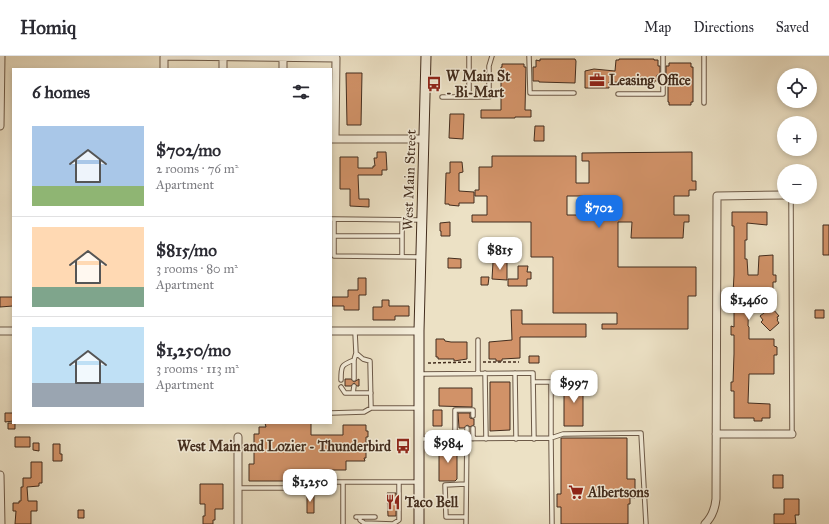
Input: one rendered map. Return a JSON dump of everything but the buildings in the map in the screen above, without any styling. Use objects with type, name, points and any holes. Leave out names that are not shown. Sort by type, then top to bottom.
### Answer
[{"type":"main road","name":"West Main Street","points":[[418,331],[426,56]]},
{"type":"main road","points":[[418,331],[419,524]]},
{"type":"street","points":[[0,129],[1,56]]},
{"type":"street","points":[[164,68],[164,56],[336,58],[333,139],[424,139]]},
{"type":"street","points":[[223,56],[223,68]]},
{"type":"street","points":[[283,58],[283,68]]},
{"type":"street","points":[[704,524],[709,520],[715,507],[717,196],[777,195]]},
{"type":"street","points":[[0,331],[12,331]]},
{"type":"street","points":[[332,331],[418,331]]},
{"type":"street","points":[[716,434],[792,434]]},
{"type":"street","points":[[238,437],[238,524]]},
{"type":"street","points":[[0,475],[1,524]]},
{"type":"lane","points":[[469,56],[469,98]]},
{"type":"lane","points":[[442,97],[489,98],[489,66],[492,56]]},
{"type":"lane","points":[[529,56],[530,93],[574,93]]},
{"type":"lane","points":[[618,94],[663,94],[663,56]]},
{"type":"lane","points":[[704,56],[704,103]]},
{"type":"lane","points":[[791,204],[792,434]]},
{"type":"lane","points":[[421,257],[334,256],[332,219],[422,220]]},
{"type":"lane","points":[[402,220],[402,257]]},
{"type":"lane","points":[[334,236],[402,236]]},
{"type":"lane","points":[[354,379],[354,360],[356,353],[355,331]]},
{"type":"lane","points":[[478,340],[478,373]]},
{"type":"lane","points":[[356,353],[370,361],[371,408]]},
{"type":"lane","points":[[341,380],[341,369],[344,364],[354,360]]},
{"type":"lane","points":[[485,373],[486,439]]},
{"type":"lane","points":[[515,373],[516,439]]},
{"type":"lane","points":[[418,374],[533,373],[534,438]]},
{"type":"lane","points":[[533,382],[551,382],[552,524]]},
{"type":"lane","points":[[353,393],[354,386]]},
{"type":"lane","points":[[341,387],[345,393],[371,393]]},
{"type":"lane","points":[[332,413],[364,412],[371,408],[418,408]]},
{"type":"lane","points":[[455,439],[455,410],[473,410],[473,416]]},
{"type":"lane","points":[[467,410],[467,416]]},
{"type":"lane","points":[[466,524],[467,428]]},
{"type":"lane","points":[[473,428],[473,439]]},
{"type":"lane","points":[[418,439],[516,439],[551,438],[563,434],[641,433],[646,524]]},
{"type":"lane","points":[[238,488],[318,490],[318,482],[419,482]]},
{"type":"lane","points":[[343,482],[343,524]]},
{"type":"lane","points":[[375,517],[358,517],[364,523],[393,524],[397,521],[399,517],[399,482]]},
{"type":"lane","points":[[466,484],[445,485],[446,517],[466,517]]},
{"type":"place","name":"Leasing Office","points":[[597,80]]},
{"type":"place","name":"W Main St - Bi-Mart","points":[[434,84]]},
{"type":"place","name":"West Main and Lozier - Thunderbird","points":[[403,446]]},
{"type":"place","name":"Albertsons","points":[[576,492]]},
{"type":"place","name":"Taco Bell","points":[[393,502]]}]
